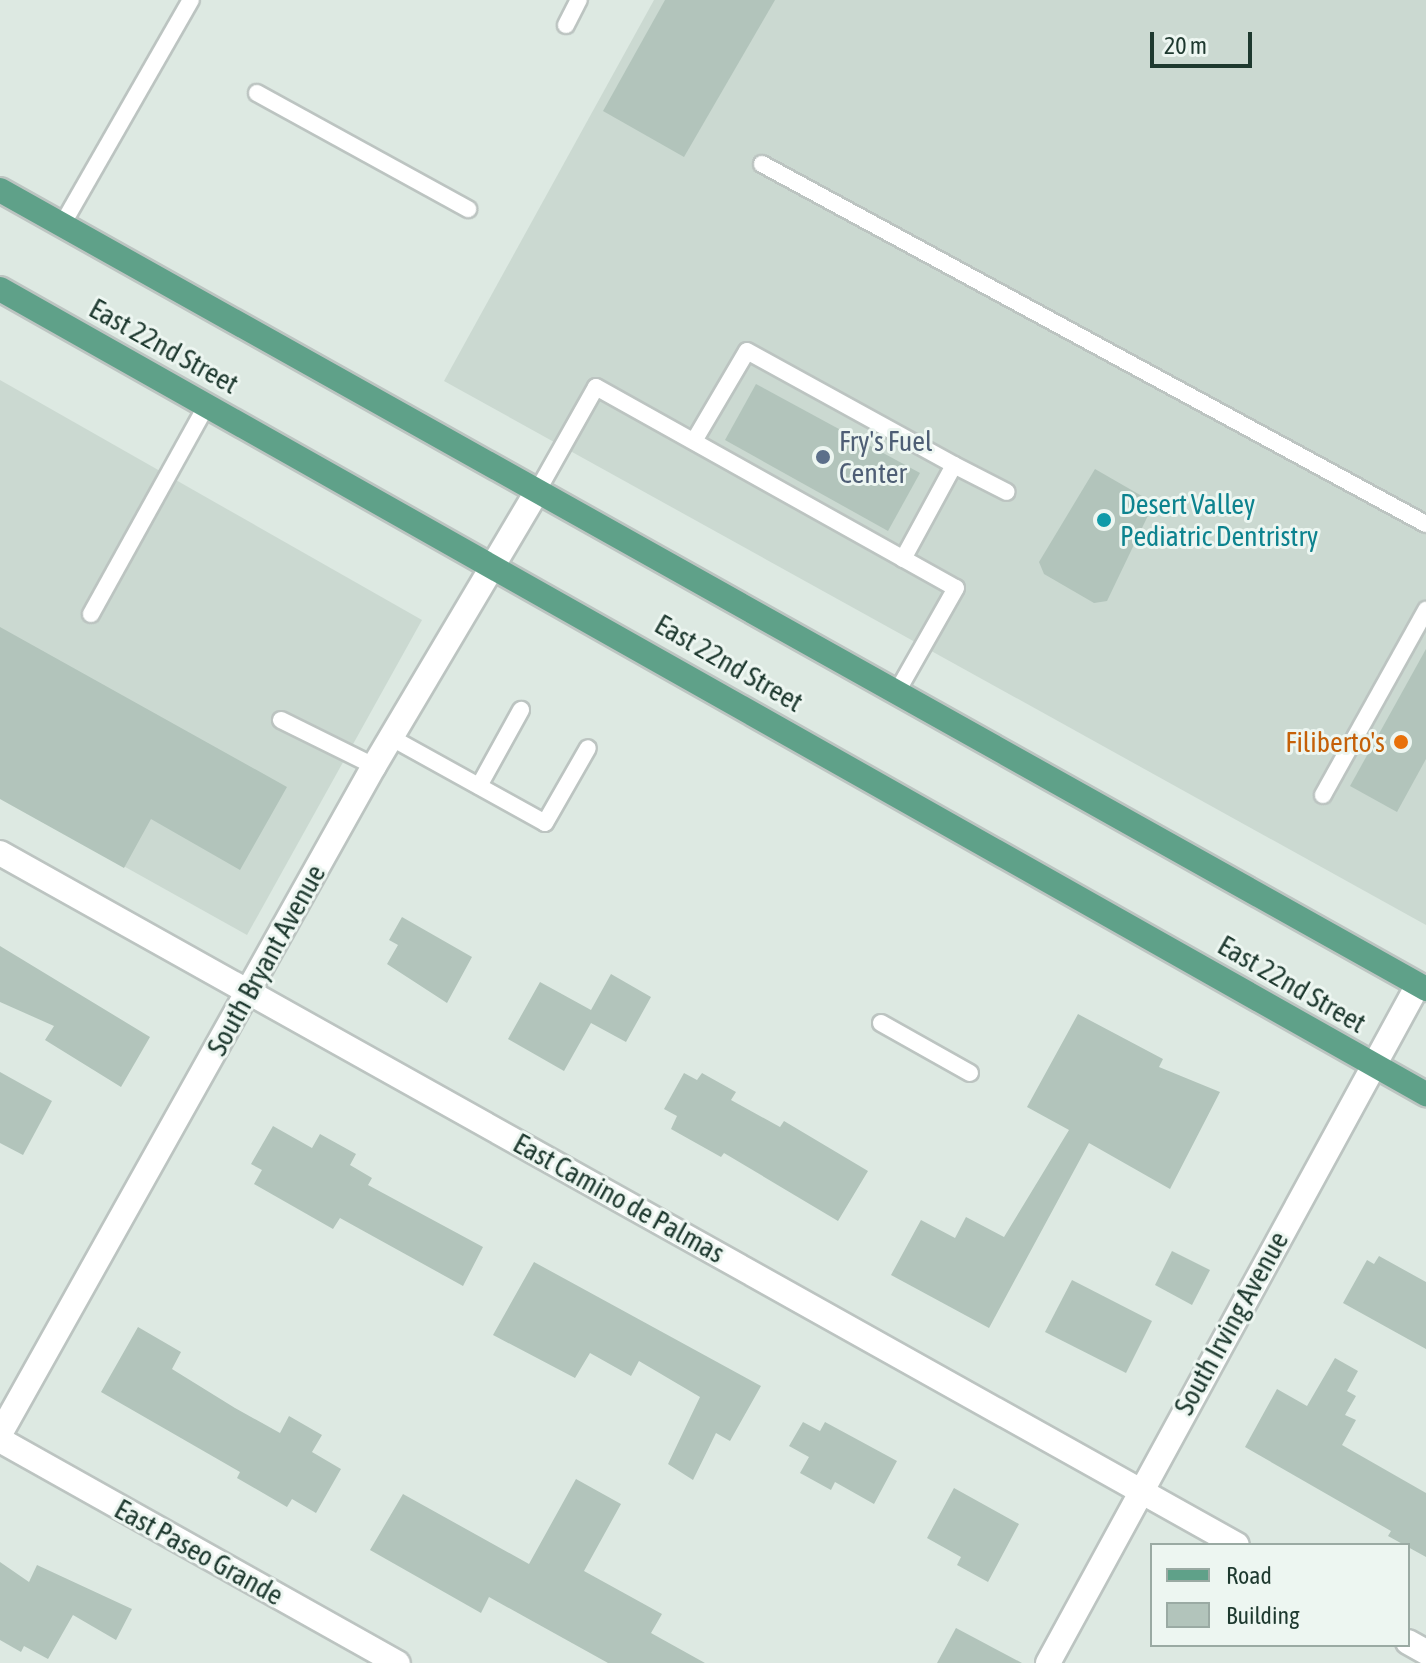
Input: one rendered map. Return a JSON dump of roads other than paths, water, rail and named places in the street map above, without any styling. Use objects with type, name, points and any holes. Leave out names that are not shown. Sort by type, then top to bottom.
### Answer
[{"type":"main road","name":"East 22nd Street","points":[[0,190],[897,692],[1423,981]]},
{"type":"main road","name":"East 22nd Street","points":[[0,289],[493,563],[1426,1094]]},
{"type":"street","name":"South Bryant Avenue","points":[[0,1434],[390,737],[538,490]]},
{"type":"street","name":"East Camino de Palmas","points":[[0,853],[1233,1543]]},
{"type":"street","name":"South Irving Avenue","points":[[1048,1663],[1373,1065],[1423,981]]},
{"type":"street","name":"East Paseo Grande","points":[[0,1440],[398,1663]]},
{"type":"lane","points":[[62,225],[191,0]]},
{"type":"lane","points":[[566,25],[579,0]]},
{"type":"lane","points":[[257,93],[468,209]]},
{"type":"lane","points":[[762,164],[1426,524]]},
{"type":"lane","points":[[694,441],[747,351],[1007,492]]},
{"type":"lane","points":[[538,490],[596,387],[956,588],[897,692]]},
{"type":"lane","points":[[91,614],[207,405]]},
{"type":"lane","points":[[903,559],[954,465]]},
{"type":"lane","points":[[1323,795],[1426,610]]},
{"type":"lane","points":[[479,786],[521,710]]},
{"type":"lane","points":[[281,720],[374,766]]},
{"type":"lane","points":[[390,737],[545,823],[588,748]]},
{"type":"lane","points":[[881,1023],[970,1073]]},
{"type":"place","name":"Fry's Fuel Center","points":[[823,457]]},
{"type":"place","name":"Desert Valley Pediatric Dentristry","points":[[1104,520]]},
{"type":"place","name":"Filiberto's","points":[[1401,742]]}]
